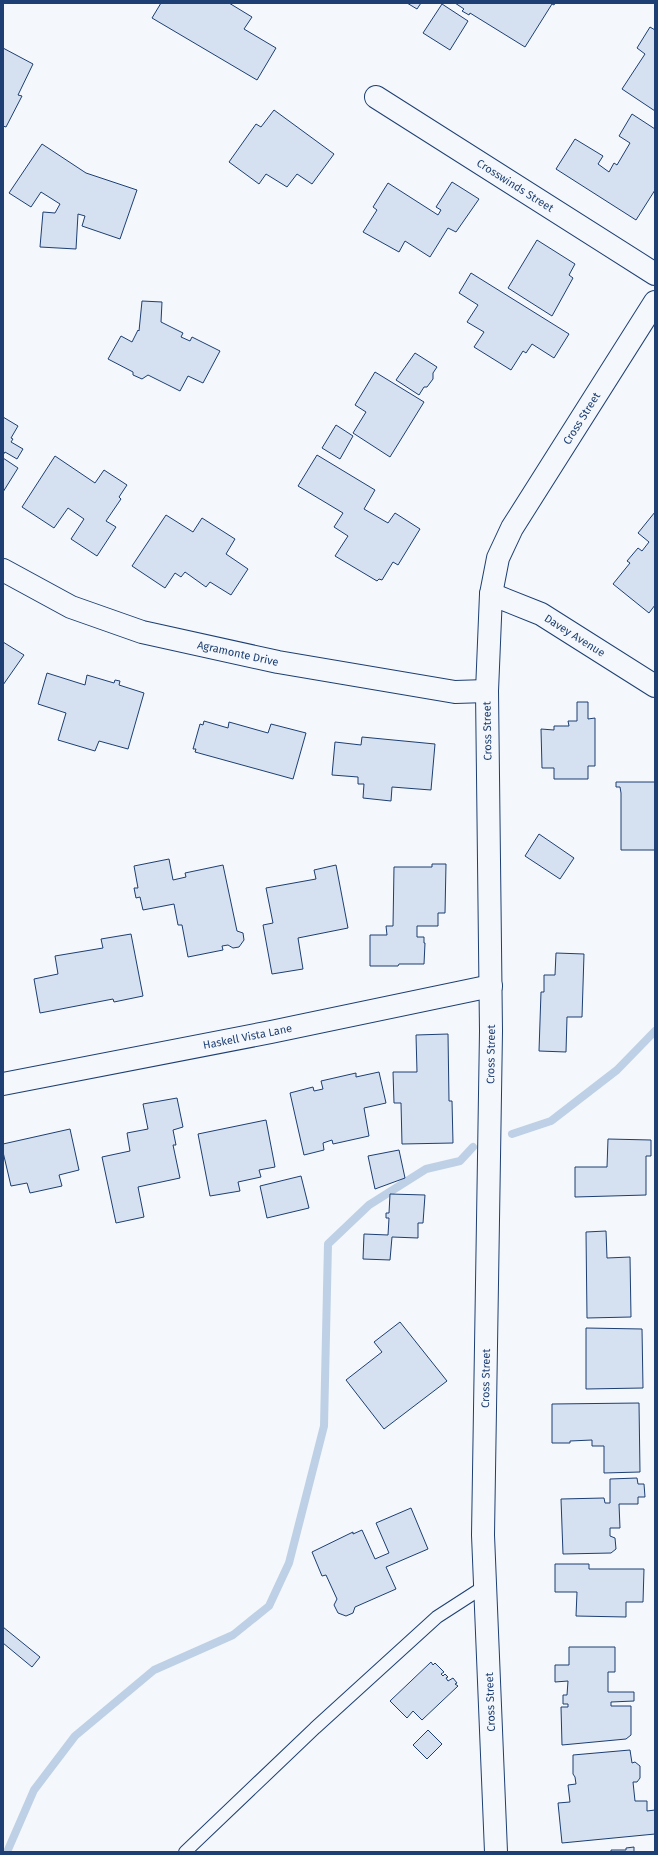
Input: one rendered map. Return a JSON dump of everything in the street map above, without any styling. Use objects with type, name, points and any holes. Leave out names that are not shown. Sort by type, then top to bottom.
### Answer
[{"type":"street","name":"Crosswinds Street","points":[[376,97],[655,274]]},
{"type":"street","name":"Cross Street","points":[[496,1852],[483,1535],[491,986],[487,691],[491,594],[498,558],[512,528],[655,302]]},
{"type":"street","name":"Agramonte Drive","points":[[3,570],[71,607],[142,632],[278,662],[455,692],[487,691]]},
{"type":"street","name":"Davey Avenue","points":[[491,594],[541,614],[655,686]]},
{"type":"street","name":"Haskell Vista Lane","points":[[3,1084],[271,1032],[491,986]]},
{"type":"lane","points":[[185,1852],[315,1728],[437,1617],[485,1586]]},
{"type":"building","points":[[161,3],[229,3],[252,17],[244,29],[276,48],[257,80],[152,18]]},
{"type":"building","points":[[407,3],[421,3],[417,9]]},
{"type":"building","points":[[455,3],[555,3],[554,5],[552,4],[525,47],[470,13],[469,15],[462,11],[464,9]]},
{"type":"building","points":[[442,4],[468,21],[450,50],[423,33]]},
{"type":"building","points":[[650,27],[655,30],[655,111],[622,89],[645,54],[637,48]]},
{"type":"building","points":[[3,48],[33,64],[18,95],[22,96],[6,127],[3,126]]},
{"type":"building","points":[[274,110],[334,154],[312,184],[297,174],[287,187],[266,174],[259,184],[229,162],[256,124],[261,127]]},
{"type":"building","points":[[632,114],[655,129],[655,190],[636,220],[556,169],[575,139],[603,156],[598,164],[609,172],[614,163],[617,165],[630,143],[619,136]]},
{"type":"building","points":[[42,144],[86,173],[137,190],[120,239],[82,226],[85,216],[78,214],[76,249],[40,247],[43,212],[55,213],[60,204],[41,192],[31,207],[9,193]]},
{"type":"building","points":[[452,182],[479,199],[456,232],[448,228],[430,257],[405,241],[399,252],[363,232],[377,210],[373,207],[388,183],[438,215],[441,210],[436,207]]},
{"type":"building","points":[[537,240],[575,264],[569,275],[573,278],[552,316],[508,288]]},
{"type":"building","points":[[471,273],[569,334],[554,358],[532,344],[526,353],[523,351],[511,370],[474,347],[484,332],[467,322],[478,305],[459,293]]},
{"type":"building","points":[[142,301],[162,302],[161,322],[183,333],[181,337],[190,341],[192,337],[220,351],[203,383],[188,376],[180,391],[148,375],[142,379],[133,375],[133,372],[108,359],[121,336],[132,342],[138,330],[139,331]]},
{"type":"building","points":[[415,353],[437,367],[433,373],[433,379],[427,387],[424,387],[419,395],[396,380]]},
{"type":"building","points":[[375,372],[424,402],[390,457],[353,433],[366,412],[355,405]]},
{"type":"building","points":[[3,417],[18,426],[11,438],[13,439],[11,442],[23,449],[17,459],[5,452],[3,455]]},
{"type":"building","points":[[336,425],[353,436],[340,459],[322,448]]},
{"type":"building","points":[[317,455],[375,490],[364,509],[388,523],[395,513],[420,529],[398,565],[393,562],[382,580],[379,579],[377,581],[335,556],[348,536],[334,527],[343,513],[298,486]]},
{"type":"building","points":[[55,456],[95,483],[104,470],[127,485],[119,497],[121,499],[106,521],[116,527],[97,556],[71,539],[84,519],[68,508],[54,528],[22,507]]},
{"type":"building","points":[[3,458],[18,468],[3,492]]},
{"type":"building","points":[[655,512],[655,605],[649,613],[613,584],[630,563],[627,561],[638,548],[642,551],[649,542],[638,533]]},
{"type":"building","points":[[166,515],[193,532],[202,518],[235,539],[226,554],[248,569],[231,595],[210,582],[206,587],[185,572],[181,577],[175,573],[165,588],[132,566]]},
{"type":"building","points":[[3,642],[24,655],[3,685]]},
{"type":"building","points":[[47,673],[85,685],[87,675],[114,683],[115,680],[120,681],[119,685],[144,693],[128,749],[99,741],[95,751],[58,740],[66,713],[38,704]]},
{"type":"building","points":[[577,702],[588,702],[588,719],[595,718],[595,766],[588,766],[588,779],[554,779],[554,768],[542,768],[541,729],[554,730],[554,726],[569,726],[568,721],[577,721]]},
{"type":"building","points":[[204,721],[228,728],[229,722],[268,733],[271,724],[306,733],[293,779],[195,752],[196,749],[193,749],[200,724],[203,725]]},
{"type":"building","points":[[362,737],[435,744],[431,790],[392,787],[391,801],[363,798],[364,784],[358,784],[358,777],[332,775],[335,742],[361,745]]},
{"type":"building","points":[[616,782],[655,782],[655,850],[621,850],[621,793],[620,787],[616,787]]},
{"type":"building","points":[[539,834],[574,858],[560,879],[525,856]]},
{"type":"building","points":[[169,859],[173,880],[186,877],[185,873],[223,865],[237,931],[243,933],[244,940],[239,947],[233,948],[228,945],[222,946],[223,950],[188,957],[182,925],[178,925],[174,904],[143,910],[140,897],[136,898],[134,888],[138,888],[134,866]]},
{"type":"building","points":[[432,864],[446,864],[445,913],[438,913],[438,926],[417,926],[417,937],[424,937],[424,964],[370,966],[370,935],[387,935],[386,926],[393,926],[394,867],[432,867]]},
{"type":"building","points":[[336,865],[348,928],[298,938],[303,969],[272,974],[263,925],[273,923],[266,888],[316,879],[314,870]]},
{"type":"building","points":[[131,934],[143,996],[114,1002],[113,999],[40,1013],[34,979],[58,974],[55,956],[103,948],[101,939]]},
{"type":"building","points":[[556,953],[584,954],[582,1017],[567,1017],[566,1052],[539,1051],[541,992],[544,992],[544,975],[555,975]]},
{"type":"building","points":[[448,1034],[449,1101],[452,1101],[453,1143],[402,1144],[401,1103],[394,1103],[393,1072],[417,1072],[416,1035]]},
{"type":"building","points":[[379,1072],[386,1103],[364,1108],[369,1136],[333,1144],[332,1140],[323,1143],[324,1150],[304,1155],[290,1093],[313,1087],[314,1091],[323,1089],[321,1081],[356,1073],[356,1077]]},
{"type":"building","points":[[177,1098],[183,1127],[173,1130],[176,1145],[173,1145],[180,1178],[138,1187],[144,1217],[116,1223],[102,1157],[130,1151],[127,1133],[148,1129],[143,1104]]},
{"type":"building","points":[[266,1120],[275,1167],[259,1170],[261,1177],[238,1182],[240,1191],[210,1196],[198,1134]]},
{"type":"building","points":[[70,1129],[79,1170],[59,1175],[62,1186],[30,1193],[27,1183],[11,1186],[3,1152],[3,1144]]},
{"type":"building","points":[[608,1139],[651,1140],[651,1156],[646,1156],[646,1195],[575,1197],[575,1167],[607,1167]]},
{"type":"building","points":[[399,1150],[405,1178],[375,1189],[368,1156]]},
{"type":"building","points":[[301,1176],[309,1208],[267,1218],[260,1186]]},
{"type":"building","points":[[390,1194],[425,1195],[423,1223],[418,1223],[418,1238],[392,1237],[390,1260],[363,1259],[364,1234],[388,1235],[389,1218],[386,1218],[386,1213],[389,1213]]},
{"type":"building","points":[[606,1231],[607,1258],[630,1257],[631,1317],[587,1318],[586,1232]]},
{"type":"building","points":[[400,1322],[447,1381],[384,1429],[346,1380],[382,1352],[374,1342]]},
{"type":"building","points":[[586,1328],[642,1329],[643,1388],[586,1389]]},
{"type":"building","points":[[639,1403],[640,1472],[604,1473],[604,1446],[592,1446],[592,1440],[570,1441],[570,1443],[552,1443],[552,1404]]},
{"type":"building","points":[[637,1478],[638,1484],[644,1484],[645,1497],[638,1497],[638,1504],[619,1504],[620,1528],[610,1528],[610,1536],[615,1538],[616,1549],[611,1553],[563,1554],[561,1499],[604,1498],[605,1503],[610,1503],[610,1479]]},
{"type":"building","points":[[411,1508],[428,1549],[386,1567],[396,1589],[355,1607],[353,1613],[346,1616],[338,1613],[334,1605],[337,1599],[326,1575],[322,1576],[312,1552],[353,1532],[353,1534],[362,1530],[375,1559],[389,1553],[376,1523]]},
{"type":"building","points":[[555,1564],[589,1564],[589,1569],[644,1569],[643,1602],[626,1602],[626,1617],[576,1616],[577,1592],[555,1592]]},
{"type":"building","points":[[3,1627],[40,1657],[32,1667],[3,1643]]},
{"type":"building","points":[[569,1647],[615,1647],[615,1672],[608,1672],[608,1692],[634,1692],[634,1701],[611,1702],[611,1706],[631,1706],[631,1735],[626,1739],[562,1745],[561,1707],[568,1707],[568,1704],[563,1704],[563,1695],[567,1695],[568,1681],[555,1682],[555,1665],[569,1665]]},
{"type":"building","points":[[431,1662],[433,1665],[435,1663],[444,1672],[441,1674],[443,1676],[445,1674],[448,1677],[446,1678],[448,1681],[453,1678],[457,1683],[455,1684],[458,1686],[422,1720],[413,1711],[407,1718],[390,1701]]},
{"type":"building","points":[[428,1730],[442,1744],[427,1759],[413,1745]]},
{"type":"building","points":[[630,1750],[632,1763],[635,1762],[640,1766],[640,1778],[637,1782],[633,1782],[635,1801],[647,1801],[647,1811],[655,1810],[655,1834],[562,1843],[558,1803],[570,1802],[568,1785],[576,1784],[573,1774],[573,1755]]},
{"type":"building","points":[[634,1847],[634,1852],[611,1852],[611,1850],[626,1850],[626,1848]]},
{"type":"waterway","points":[[512,1134],[551,1121],[617,1070],[655,1031]]},
{"type":"waterway","points":[[7,1852],[34,1790],[75,1736],[154,1670],[233,1635],[269,1606],[289,1563],[324,1426],[328,1244],[369,1205],[426,1169],[460,1161],[473,1147]]}]
